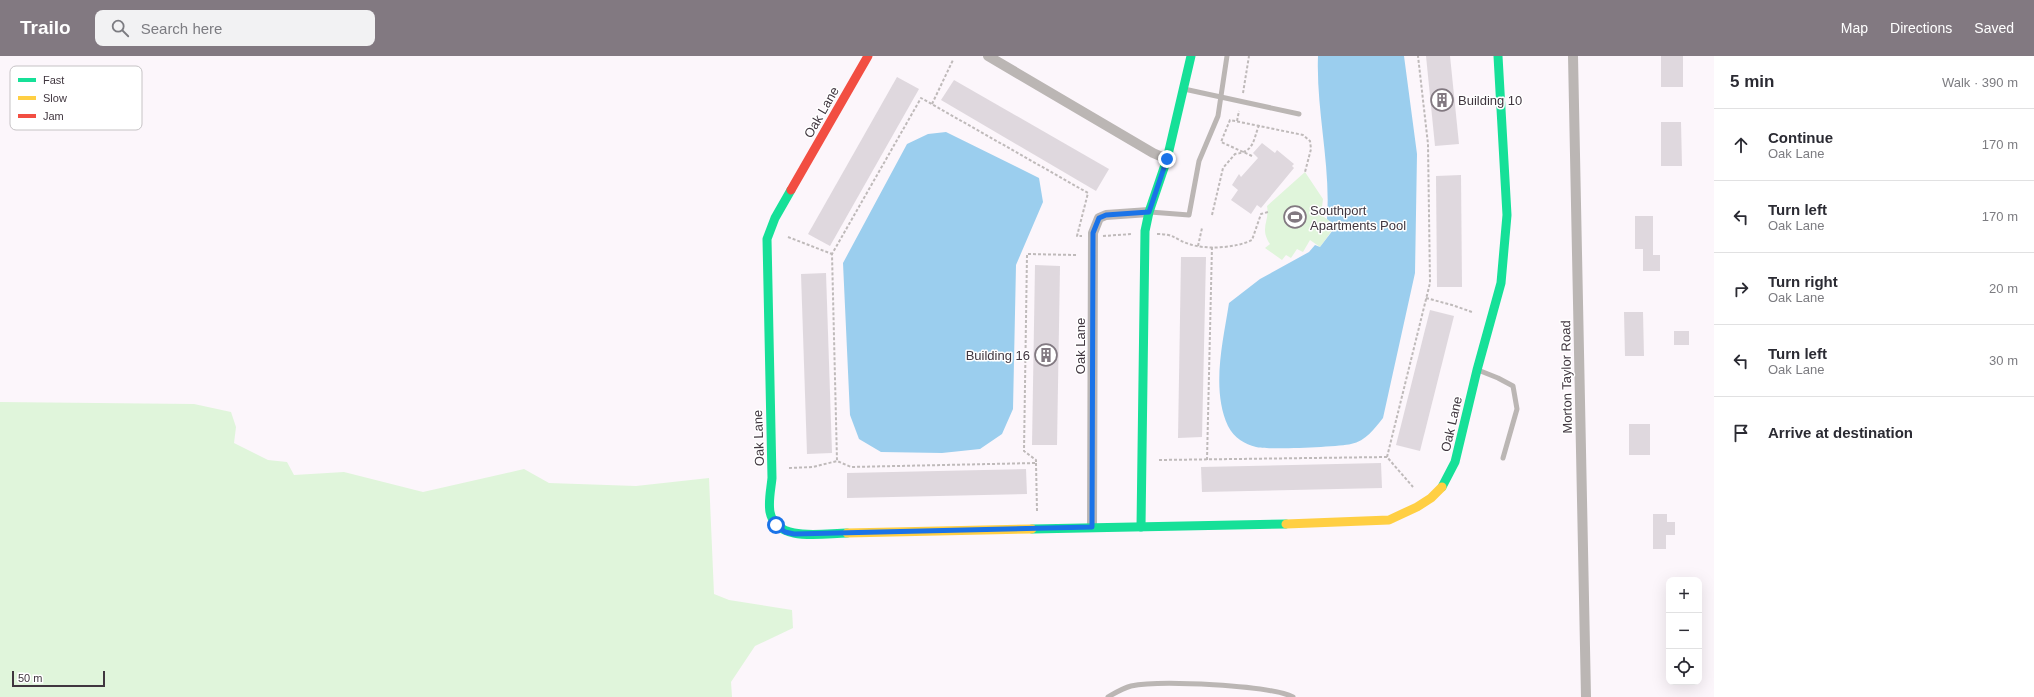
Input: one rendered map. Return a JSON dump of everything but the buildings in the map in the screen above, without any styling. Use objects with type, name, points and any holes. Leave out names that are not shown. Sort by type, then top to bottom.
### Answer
[{"type":"street","name":"Oak Lane","points":[[868,56],[775,218],[766,239],[772,478],[769,509],[776,525],[785,532],[794,534],[1389,520],[1431,498],[1442,486],[1450,474],[1455,462],[1477,370],[1501,283],[1507,215],[1498,56]]},
{"type":"street","points":[[988,56],[1153,153],[1167,159]]},
{"type":"street","points":[[1140,527],[1145,231],[1149,212],[1167,159],[1191,56]]},
{"type":"street","name":"Morton Taylor Road","points":[[1573,56],[1586,697]]},
{"type":"street","name":"Oak Lane","points":[[1092,527],[1093,233],[1099,218],[1106,215],[1149,212]]},
{"type":"lane","points":[[1149,212],[1189,215],[1199,161],[1218,116],[1227,56]]},
{"type":"lane","points":[[1183,89],[1298,114]]},
{"type":"lane","points":[[1477,370],[1498,378],[1513,386],[1517,409],[1503,458]]},
{"type":"lane","points":[[1108,697],[1129,687],[1154,683],[1247,688],[1287,694],[1293,697]]},
{"type":"path","points":[[1243,93],[1250,56]]},
{"type":"path","points":[[1387,457],[1430,283],[1428,144],[1418,56]]},
{"type":"path","points":[[932,104],[953,60]]},
{"type":"path","points":[[837,461],[832,254],[921,98],[1088,193],[1076,236]]},
{"type":"path","points":[[1237,121],[1240,111]]},
{"type":"path","points":[[1252,156],[1221,142],[1230,120],[1302,135],[1310,141],[1311,149],[1305,172]]},
{"type":"path","points":[[1212,215],[1223,168],[1236,154],[1245,153],[1251,149],[1259,125]]},
{"type":"path","points":[[1152,234],[1172,235],[1188,244],[1198,246],[1244,244],[1252,240],[1261,214],[1268,212]]},
{"type":"path","points":[[1198,246],[1202,228]]},
{"type":"path","points":[[1103,236],[1138,234]]},
{"type":"path","points":[[788,236],[832,254]]},
{"type":"path","points":[[1207,460],[1212,246]]},
{"type":"path","points":[[1037,511],[1036,460],[1024,451],[1027,254],[1076,255]]},
{"type":"path","points":[[1426,298],[1472,312]]},
{"type":"path","points":[[1159,460],[1387,457]]},
{"type":"path","points":[[1387,457],[1413,487]]},
{"type":"path","points":[[790,468],[813,467],[837,461],[851,467],[1036,463]]},
{"type":"green space","name":"Southport Apartments Pool","points":[[1305,172],[1323,199],[1321,215],[1336,225],[1320,247],[1310,240],[1303,252],[1297,249],[1291,258],[1286,255],[1282,260],[1265,248],[1270,244],[1265,233],[1268,211],[1267,206]]},
{"type":"green space","points":[[0,402],[194,404],[231,412],[236,427],[234,443],[268,460],[287,462],[294,475],[344,472],[423,492],[524,469],[549,483],[636,486],[709,478],[714,594],[729,600],[792,610],[793,628],[755,646],[731,682],[732,697],[0,697]]},
{"type":"water","points":[[1318,56],[1404,56],[1417,154],[1415,273],[1383,418],[1373,430],[1361,440],[1351,444],[1288,448],[1256,447],[1244,442],[1233,434],[1228,426],[1223,412],[1219,381],[1224,333],[1229,303],[1260,279],[1309,252],[1315,245],[1320,247],[1336,226],[1327,219],[1327,178],[1319,97]]},
{"type":"water","points":[[946,132],[1039,178],[1043,202],[1016,265],[1013,409],[1002,434],[980,449],[942,453],[881,452],[859,439],[850,415],[843,263],[907,144],[928,134]]},
{"type":"traffic: fast","points":[[1141,527],[1145,231],[1149,212],[1167,159],[1191,56]]},
{"type":"traffic: fast","points":[[1442,487],[1455,462],[1477,370],[1501,283],[1507,215],[1498,56]]},
{"type":"traffic: fast","points":[[791,190],[775,218],[767,239],[772,478],[769,508],[774,522],[781,528],[791,532],[814,535],[847,533]]},
{"type":"traffic: fast","points":[[1032,529],[1286,524]]},
{"type":"traffic: slow","points":[[1286,524],[1389,520],[1417,507],[1431,498],[1442,487]]},
{"type":"traffic: slow","points":[[847,533],[1032,529]]},
{"type":"traffic: jam","points":[[791,190],[868,56]]},
{"type":"place","name":"Building 10","points":[[1442,100]]},
{"type":"place","name":"Southport Apartments Pool","points":[[1295,217]]},
{"type":"place","name":"Building 16","points":[[1046,355]]},
{"type":"route","points":[[776,525],[785,532],[794,534],[1092,527],[1093,233],[1095,224],[1099,218],[1106,215],[1112,213],[1132,214],[1149,212],[1167,159]]}]
